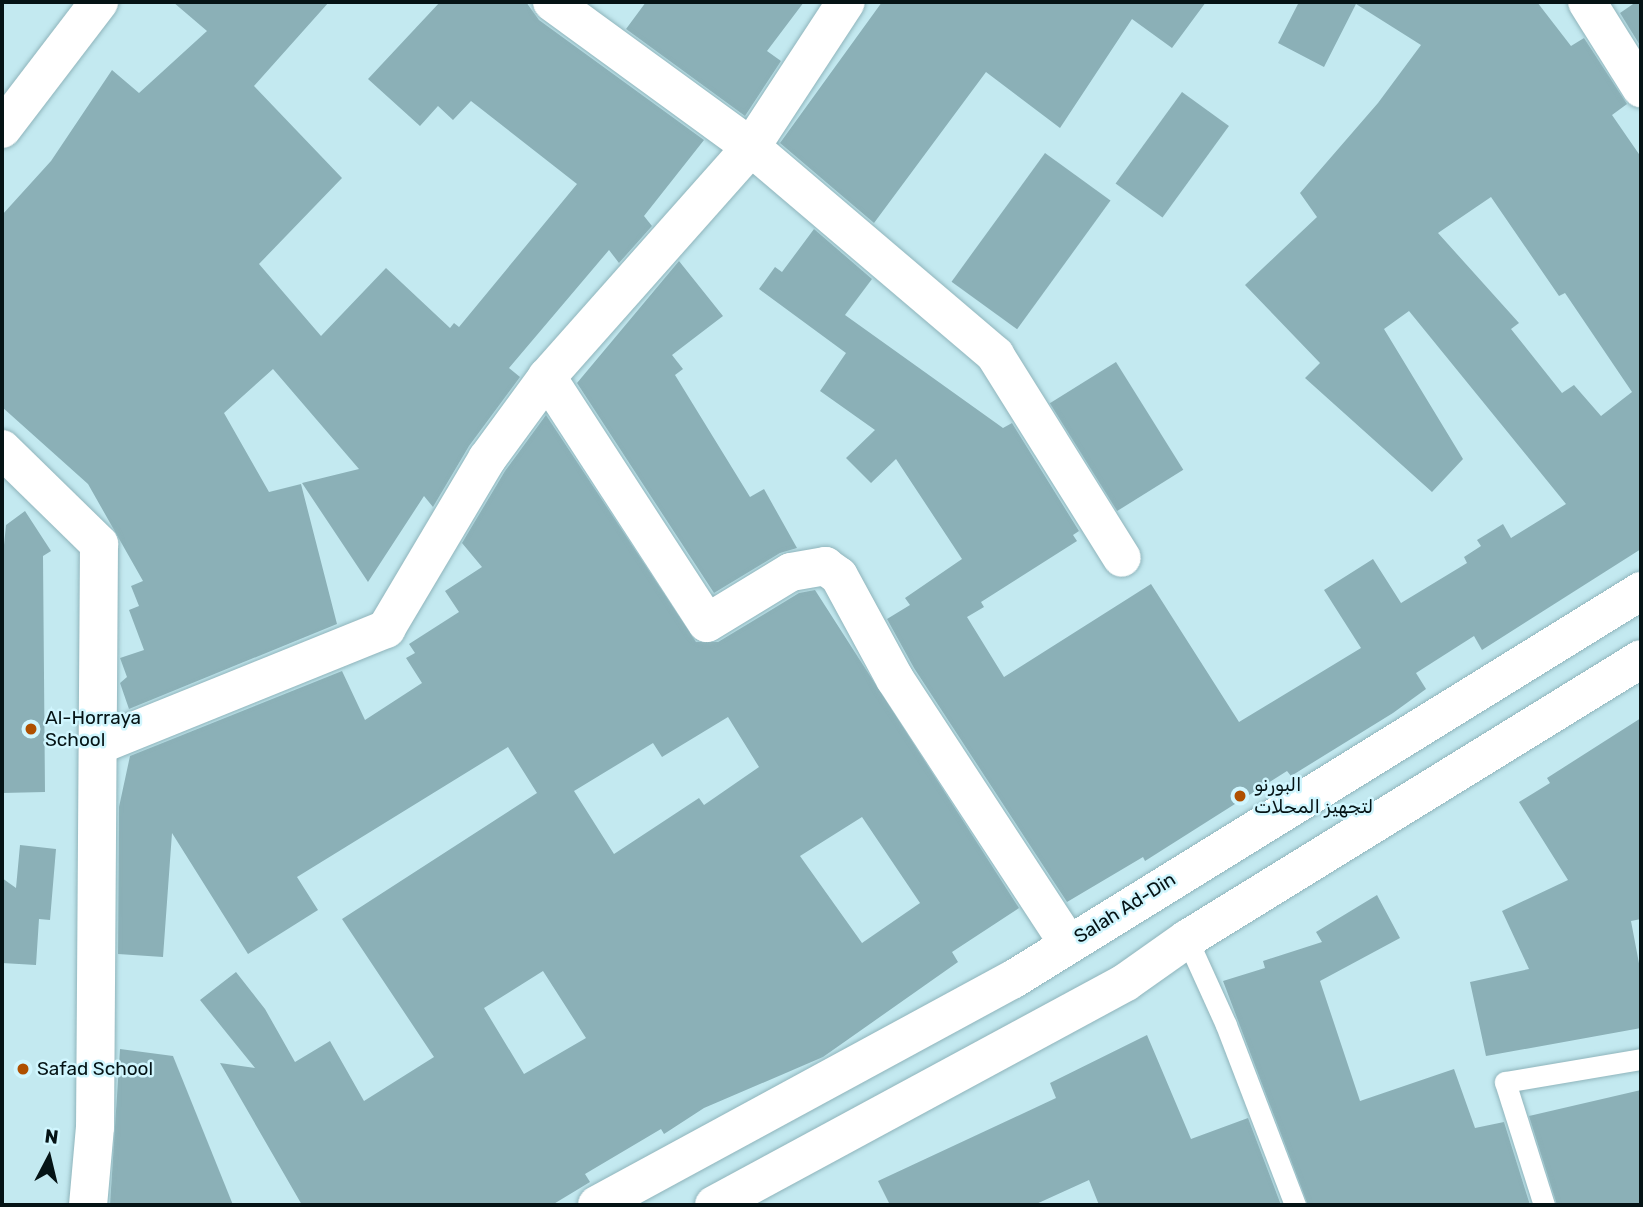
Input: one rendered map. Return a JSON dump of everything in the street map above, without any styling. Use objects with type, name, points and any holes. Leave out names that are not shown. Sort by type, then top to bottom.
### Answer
[{"type":"main road","points":[[2,129],[99,2]]},
{"type":"main road","points":[[552,2],[751,148],[995,355],[1122,558]]},
{"type":"main road","points":[[99,745],[386,629],[487,458],[547,377],[751,148],[846,2]]},
{"type":"main road","points":[[1587,2],[1641,88]]},
{"type":"main road","points":[[547,377],[707,623],[808,566],[825,566],[839,576],[895,679],[1068,943]]},
{"type":"main road","points":[[2,449],[99,544],[95,1127],[89,1205]]},
{"type":"main road","name":"Salah Ad-Din","points":[[597,1205],[1000,987],[1641,591]]},
{"type":"main road","points":[[714,1205],[1126,982],[1187,939],[1641,659]]},
{"type":"lane","points":[[1187,939],[1226,1025],[1295,1205]]},
{"type":"lane","points":[[1544,1205],[1505,1082],[1641,1059]]},
{"type":"building","points":[[173,2],[329,2],[254,86],[342,178],[259,264],[321,336],[386,268],[450,328],[454,323],[459,327],[577,184],[471,101],[453,120],[438,106],[420,126],[368,79],[440,2],[526,2],[539,20],[704,140],[644,216],[652,226],[619,263],[609,250],[509,368],[520,377],[469,446],[433,507],[424,496],[368,582],[302,483],[359,469],[273,369],[224,413],[269,492],[301,484],[337,624],[129,709],[120,683],[127,677],[120,658],[144,650],[129,610],[139,606],[131,586],[143,581],[88,484],[2,407],[2,215],[51,161],[112,70],[139,93],[207,31]]},
{"type":"building","points":[[646,2],[804,2],[767,51],[781,61],[745,116],[626,29]]},
{"type":"building","points":[[882,2],[1206,2],[1172,48],[1132,19],[1060,128],[986,72],[874,223],[780,143]]},
{"type":"building","points":[[1299,2],[1537,2],[1571,46],[1584,38],[1627,104],[1612,115],[1641,157],[1641,549],[1482,650],[1474,636],[1416,673],[1426,689],[1393,713],[1291,776],[1287,771],[1145,861],[1143,857],[1067,902],[914,668],[887,619],[910,605],[905,598],[962,559],[896,459],[871,483],[846,458],[875,430],[820,391],[846,353],[759,289],[775,267],[782,272],[814,229],[872,279],[845,315],[1003,428],[1012,423],[1079,531],[1073,535],[1077,541],[981,602],[984,607],[967,617],[1004,677],[1151,584],[1239,722],[1361,648],[1324,590],[1373,559],[1401,603],[1467,563],[1464,557],[1481,546],[1477,540],[1503,524],[1511,538],[1566,504],[1409,311],[1384,329],[1463,459],[1432,492],[1305,378],[1320,363],[1245,285],[1317,217],[1300,193],[1378,103],[1421,45],[1356,4],[1324,67],[1278,43]],"holes":[[[1491,197],[1559,296],[1565,293],[1632,392],[1601,416],[1574,385],[1562,393],[1511,329],[1519,323],[1438,233]]]},
{"type":"building","points":[[1636,2],[1641,2],[1641,47],[1620,13]]},
{"type":"building","points":[[1182,92],[1229,126],[1163,218],[1116,183]]},
{"type":"building","points":[[1045,153],[1111,201],[1017,329],[952,282]]},
{"type":"building","points":[[679,261],[723,316],[672,355],[683,369],[675,375],[750,497],[764,489],[797,548],[780,553],[714,593],[577,383]]},
{"type":"building","points":[[1116,362],[1183,470],[1117,511],[1050,403]]},
{"type":"building","points":[[546,415],[696,642],[718,642],[799,593],[815,590],[1019,908],[952,952],[958,962],[823,1057],[704,1108],[664,1134],[661,1129],[585,1174],[590,1182],[552,1205],[302,1205],[220,1063],[255,1068],[200,1000],[236,972],[265,1009],[295,1062],[330,1041],[364,1101],[434,1057],[342,919],[537,793],[508,747],[297,877],[318,910],[248,954],[172,833],[163,957],[118,954],[119,807],[130,756],[342,671],[365,720],[422,683],[406,658],[415,653],[409,644],[459,612],[445,591],[482,567],[462,543],[505,471]],"holes":[[[728,717],[759,767],[704,805],[699,798],[614,854],[574,791],[653,743],[662,757]],[[862,817],[920,903],[862,943],[800,856]],[[543,971],[586,1038],[524,1074],[484,1008]]]},
{"type":"building","points":[[25,511],[51,551],[43,556],[45,792],[2,793],[2,565],[6,525]]},
{"type":"building","points":[[1641,718],[1641,919],[1631,921],[1641,974],[1641,1028],[1486,1056],[1470,982],[1529,969],[1502,911],[1568,880],[1519,802],[1550,783],[1547,778]]},
{"type":"building","points":[[20,845],[56,849],[50,920],[39,919],[36,965],[2,963],[2,878],[16,888]]},
{"type":"building","points":[[1377,895],[1400,938],[1320,981],[1360,1101],[1454,1069],[1475,1128],[1504,1122],[1530,1205],[1308,1205],[1223,981],[1265,968],[1263,961],[1322,942],[1316,932]]},
{"type":"building","points":[[1147,1035],[1191,1139],[1248,1118],[1281,1205],[1099,1205],[1089,1180],[1034,1205],[890,1205],[878,1181],[1056,1098],[1050,1083]]},
{"type":"building","points":[[120,1049],[173,1056],[233,1205],[110,1205]]},
{"type":"building","points":[[1641,1090],[1641,1205],[1557,1205],[1529,1116]]},
{"type":"place","name":"Al-Horraya School","points":[[31,729]]},
{"type":"place","name":"البورنو لتجهيز المحلات","points":[[1240,796]]},
{"type":"place","name":"Safad School","points":[[23,1069]]}]
